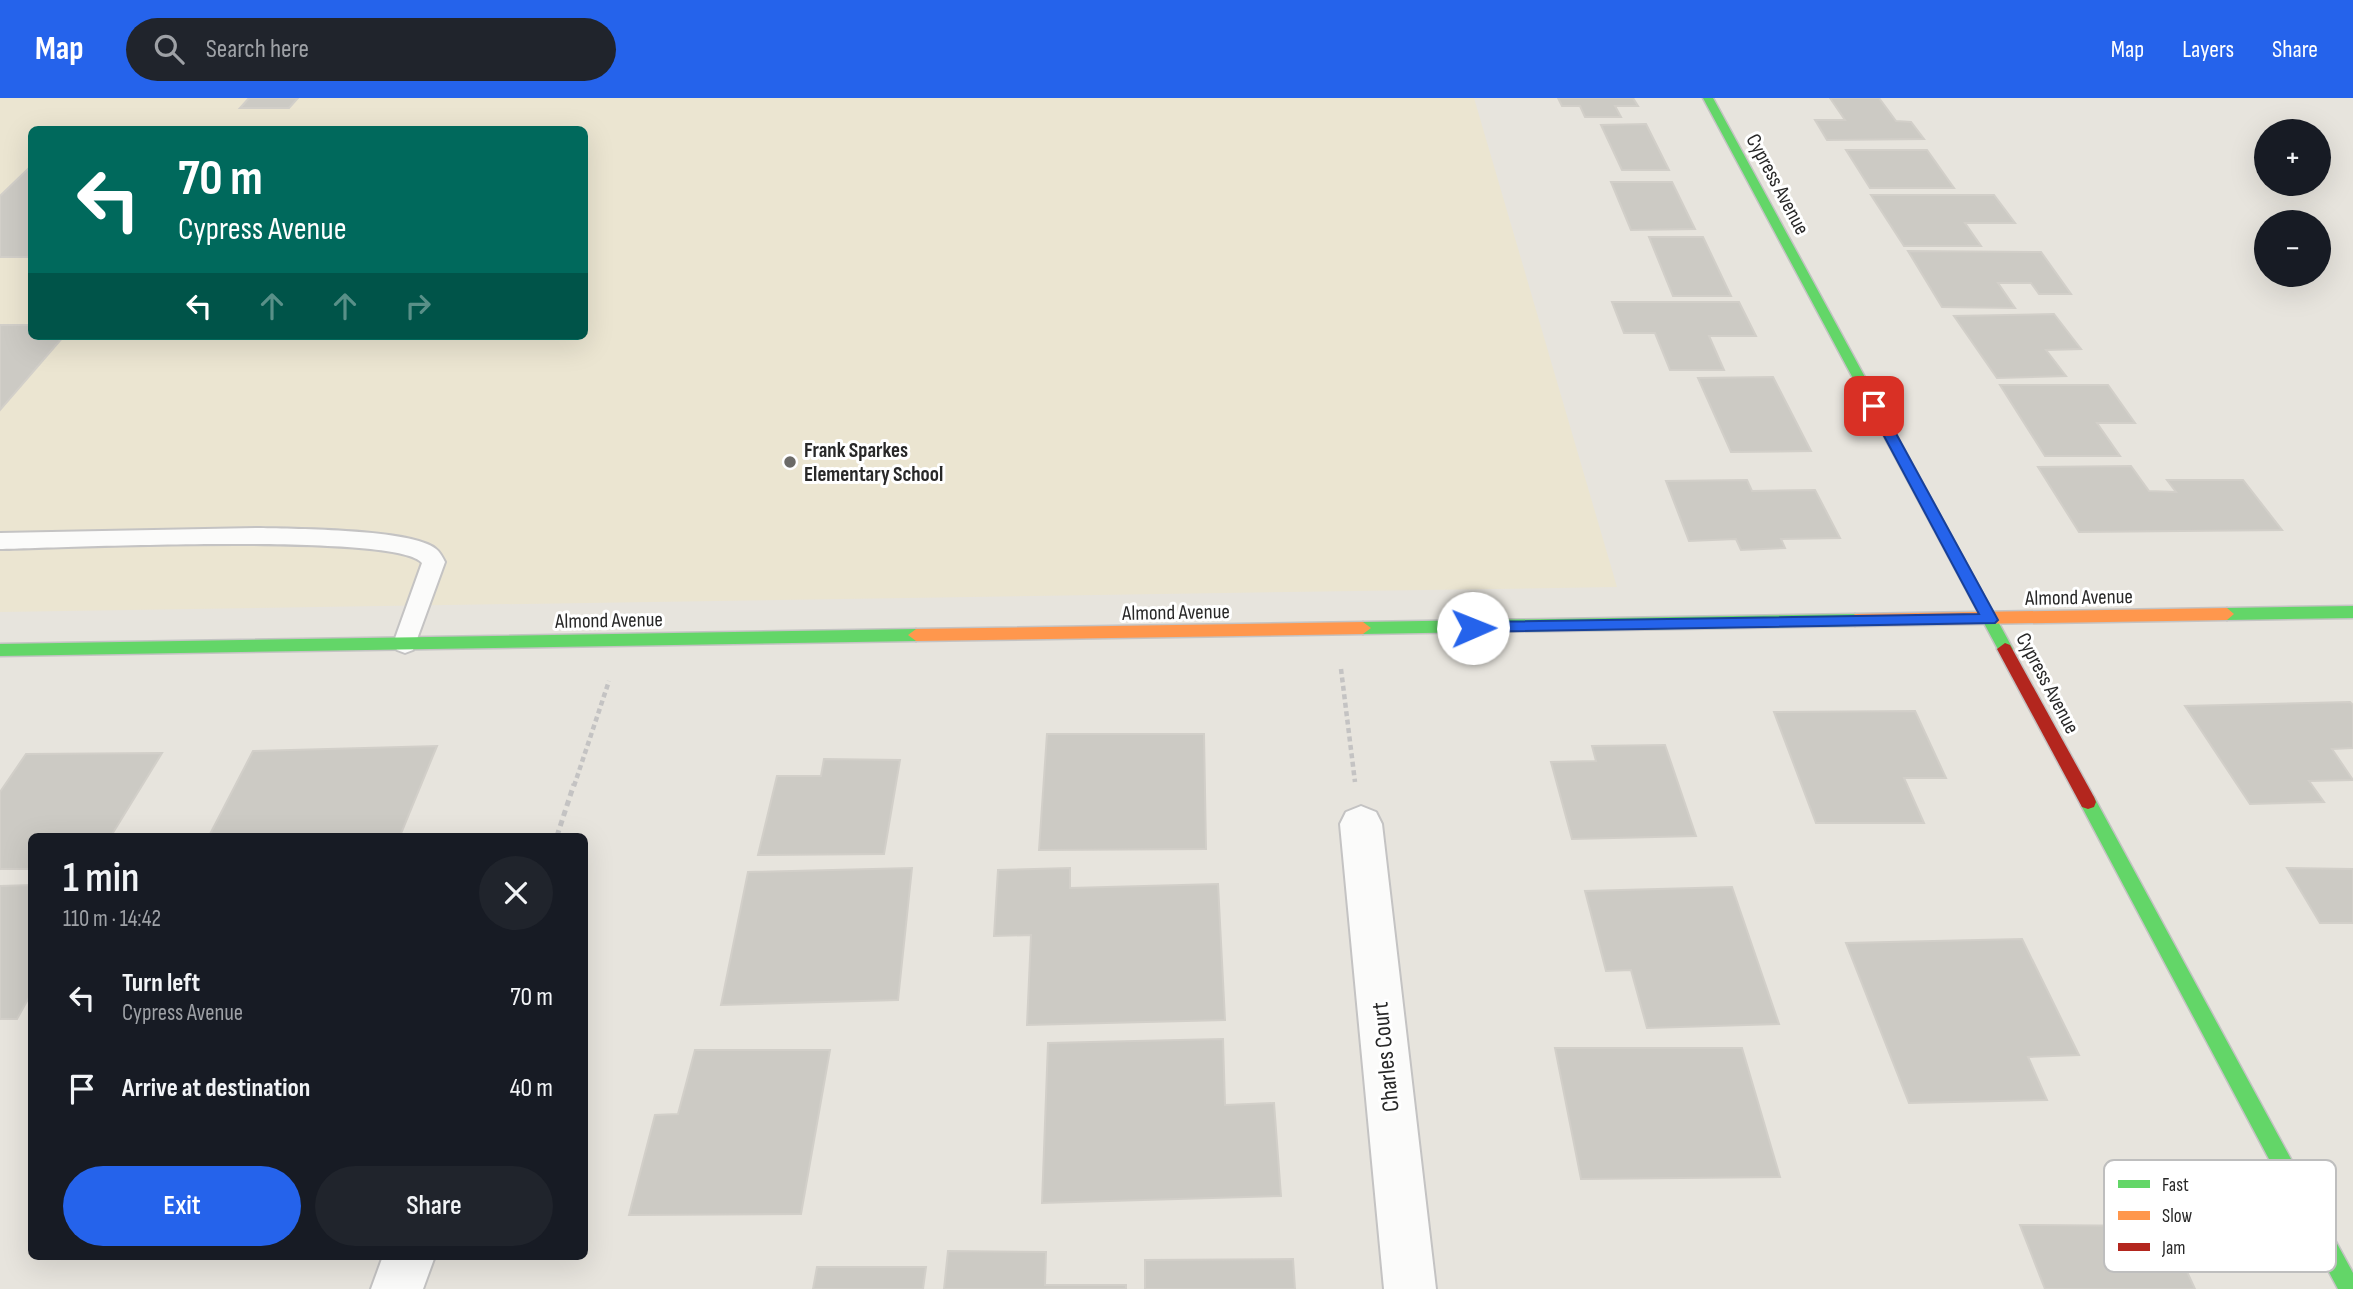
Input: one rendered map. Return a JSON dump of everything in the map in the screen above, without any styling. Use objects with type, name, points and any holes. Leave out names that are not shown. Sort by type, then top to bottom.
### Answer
[{"type":"street","name":"Cypress Avenue","points":[[1708,98],[2281,1160]]},
{"type":"street","name":"Almond Avenue","points":[[0,650],[1990,620],[2353,612]]},
{"type":"street","name":"Charles Court","points":[[1361,824],[1410,1289]]},
{"type":"street","points":[[397,1289],[408,1260]]},
{"type":"street","name":"Cypress Avenue","points":[[2336,1263],[2350,1289]]},
{"type":"lane","points":[[0,541],[260,536],[355,539],[408,547],[427,553],[434,562],[405,644]]},
{"type":"path","points":[[1336,630],[1361,824]]},
{"type":"path","points":[[558,833],[623,641]]},
{"type":"shaded area","name":"Frank Sparkes Elementary School","points":[[0,98],[1474,98],[1617,587],[0,612]]},
{"type":"building","points":[[249,98],[298,98],[289,108],[240,108]]},
{"type":"building","points":[[1558,98],[1633,98],[1638,106],[1615,106],[1621,117],[1585,117],[1580,106],[1562,106]]},
{"type":"building","points":[[1830,98],[1879,98],[1896,121],[1911,122],[1924,139],[1827,140],[1815,120],[1845,120]]},
{"type":"building","points":[[1646,124],[1669,170],[1622,170],[1601,125]]},
{"type":"building","points":[[1846,150],[1927,150],[1954,188],[1870,188]]},
{"type":"building","points":[[28,169],[28,257],[0,257],[0,196]]},
{"type":"building","points":[[1611,182],[1672,182],[1695,229],[1631,230]]},
{"type":"building","points":[[1871,195],[1994,195],[2015,223],[1965,223],[1981,246],[1904,246]]},
{"type":"building","points":[[1649,237],[1703,237],[1731,296],[1673,296]]},
{"type":"building","points":[[1908,251],[2041,252],[2071,294],[2039,294],[2031,283],[1998,283],[2015,308],[1942,307]]},
{"type":"building","points":[[1612,302],[1739,302],[1756,336],[1709,336],[1724,370],[1670,370],[1655,333],[1624,333]]},
{"type":"building","points":[[2054,314],[2081,349],[2046,350],[2066,376],[1997,378],[1954,316]]},
{"type":"building","points":[[0,325],[28,325],[28,340],[61,340],[0,410]]},
{"type":"building","points":[[1773,377],[1811,451],[1731,452],[1698,378]]},
{"type":"building","points":[[2000,385],[2108,385],[2135,423],[2097,423],[2120,456],[2045,456]]},
{"type":"building","points":[[2131,466],[2149,491],[2176,492],[2167,480],[2243,480],[2282,530],[2079,532],[2038,467]]},
{"type":"building","points":[[1747,480],[1752,491],[1815,490],[1840,538],[1781,539],[1785,548],[1741,550],[1736,539],[1689,541],[1666,481]]},
{"type":"building","points":[[2350,702],[2353,705],[2353,748],[2332,749],[2353,780],[2309,781],[2324,802],[2250,804],[2185,706]]},
{"type":"building","points":[[1915,711],[1946,778],[1904,778],[1924,823],[1816,823],[1774,712]]},
{"type":"building","points":[[1047,734],[1204,734],[1206,849],[1039,850]]},
{"type":"building","points":[[1665,745],[1696,836],[1572,839],[1551,762],[1596,761],[1592,746]]},
{"type":"building","points":[[437,746],[401,833],[211,833],[253,751]]},
{"type":"building","points":[[162,753],[113,833],[28,833],[28,869],[0,869],[0,792],[26,754]]},
{"type":"building","points":[[824,759],[900,760],[884,854],[758,855],[777,776],[821,776]]},
{"type":"building","points":[[912,868],[898,1000],[721,1005],[748,872]]},
{"type":"building","points":[[1070,868],[1070,888],[1218,884],[1225,1020],[1027,1025],[1031,935],[994,936],[998,870]]},
{"type":"building","points":[[2287,868],[2353,869],[2353,923],[2320,923]]},
{"type":"building","points":[[28,885],[28,999],[17,1019],[0,1019],[0,886]]},
{"type":"building","points":[[1732,887],[1779,1024],[1647,1028],[1631,970],[1606,971],[1585,891]]},
{"type":"building","points":[[2022,939],[2079,1055],[2028,1057],[2047,1100],[1909,1103],[1846,943]]},
{"type":"building","points":[[1223,1039],[1225,1105],[1274,1103],[1281,1196],[1042,1203],[1048,1043]]},
{"type":"building","points":[[1555,1048],[1742,1048],[1780,1177],[1581,1179]]},
{"type":"building","points":[[695,1050],[830,1050],[801,1214],[629,1215],[655,1115],[678,1114]]},
{"type":"building","points":[[2020,1225],[2104,1226],[2104,1272],[2187,1272],[2195,1289],[2045,1289]]},
{"type":"building","points":[[948,1251],[1046,1252],[1045,1285],[1126,1285],[1126,1289],[944,1289]]},
{"type":"building","points":[[1293,1259],[1295,1289],[1145,1289],[1145,1260]]},
{"type":"building","points":[[817,1267],[926,1267],[923,1289],[813,1289]]},
{"type":"traffic: fast","points":[[1708,98],[2005,649]]},
{"type":"traffic: fast","points":[[2227,614],[2353,612]]},
{"type":"traffic: fast","points":[[1363,628],[1855,620]]},
{"type":"traffic: fast","points":[[0,650],[916,635]]},
{"type":"traffic: fast","points":[[2088,802],[2281,1160]]},
{"type":"traffic: fast","points":[[2336,1263],[2350,1289]]},
{"type":"traffic: slow","points":[[1855,620],[2227,614]]},
{"type":"traffic: slow","points":[[916,635],[1363,628]]},
{"type":"traffic: jam","points":[[2005,649],[2088,802]]},
{"type":"place","name":"Frank Sparkes Elementary School","points":[[790,462]]},
{"type":"route","points":[[1473,628],[1990,620],[1874,406]]}]
